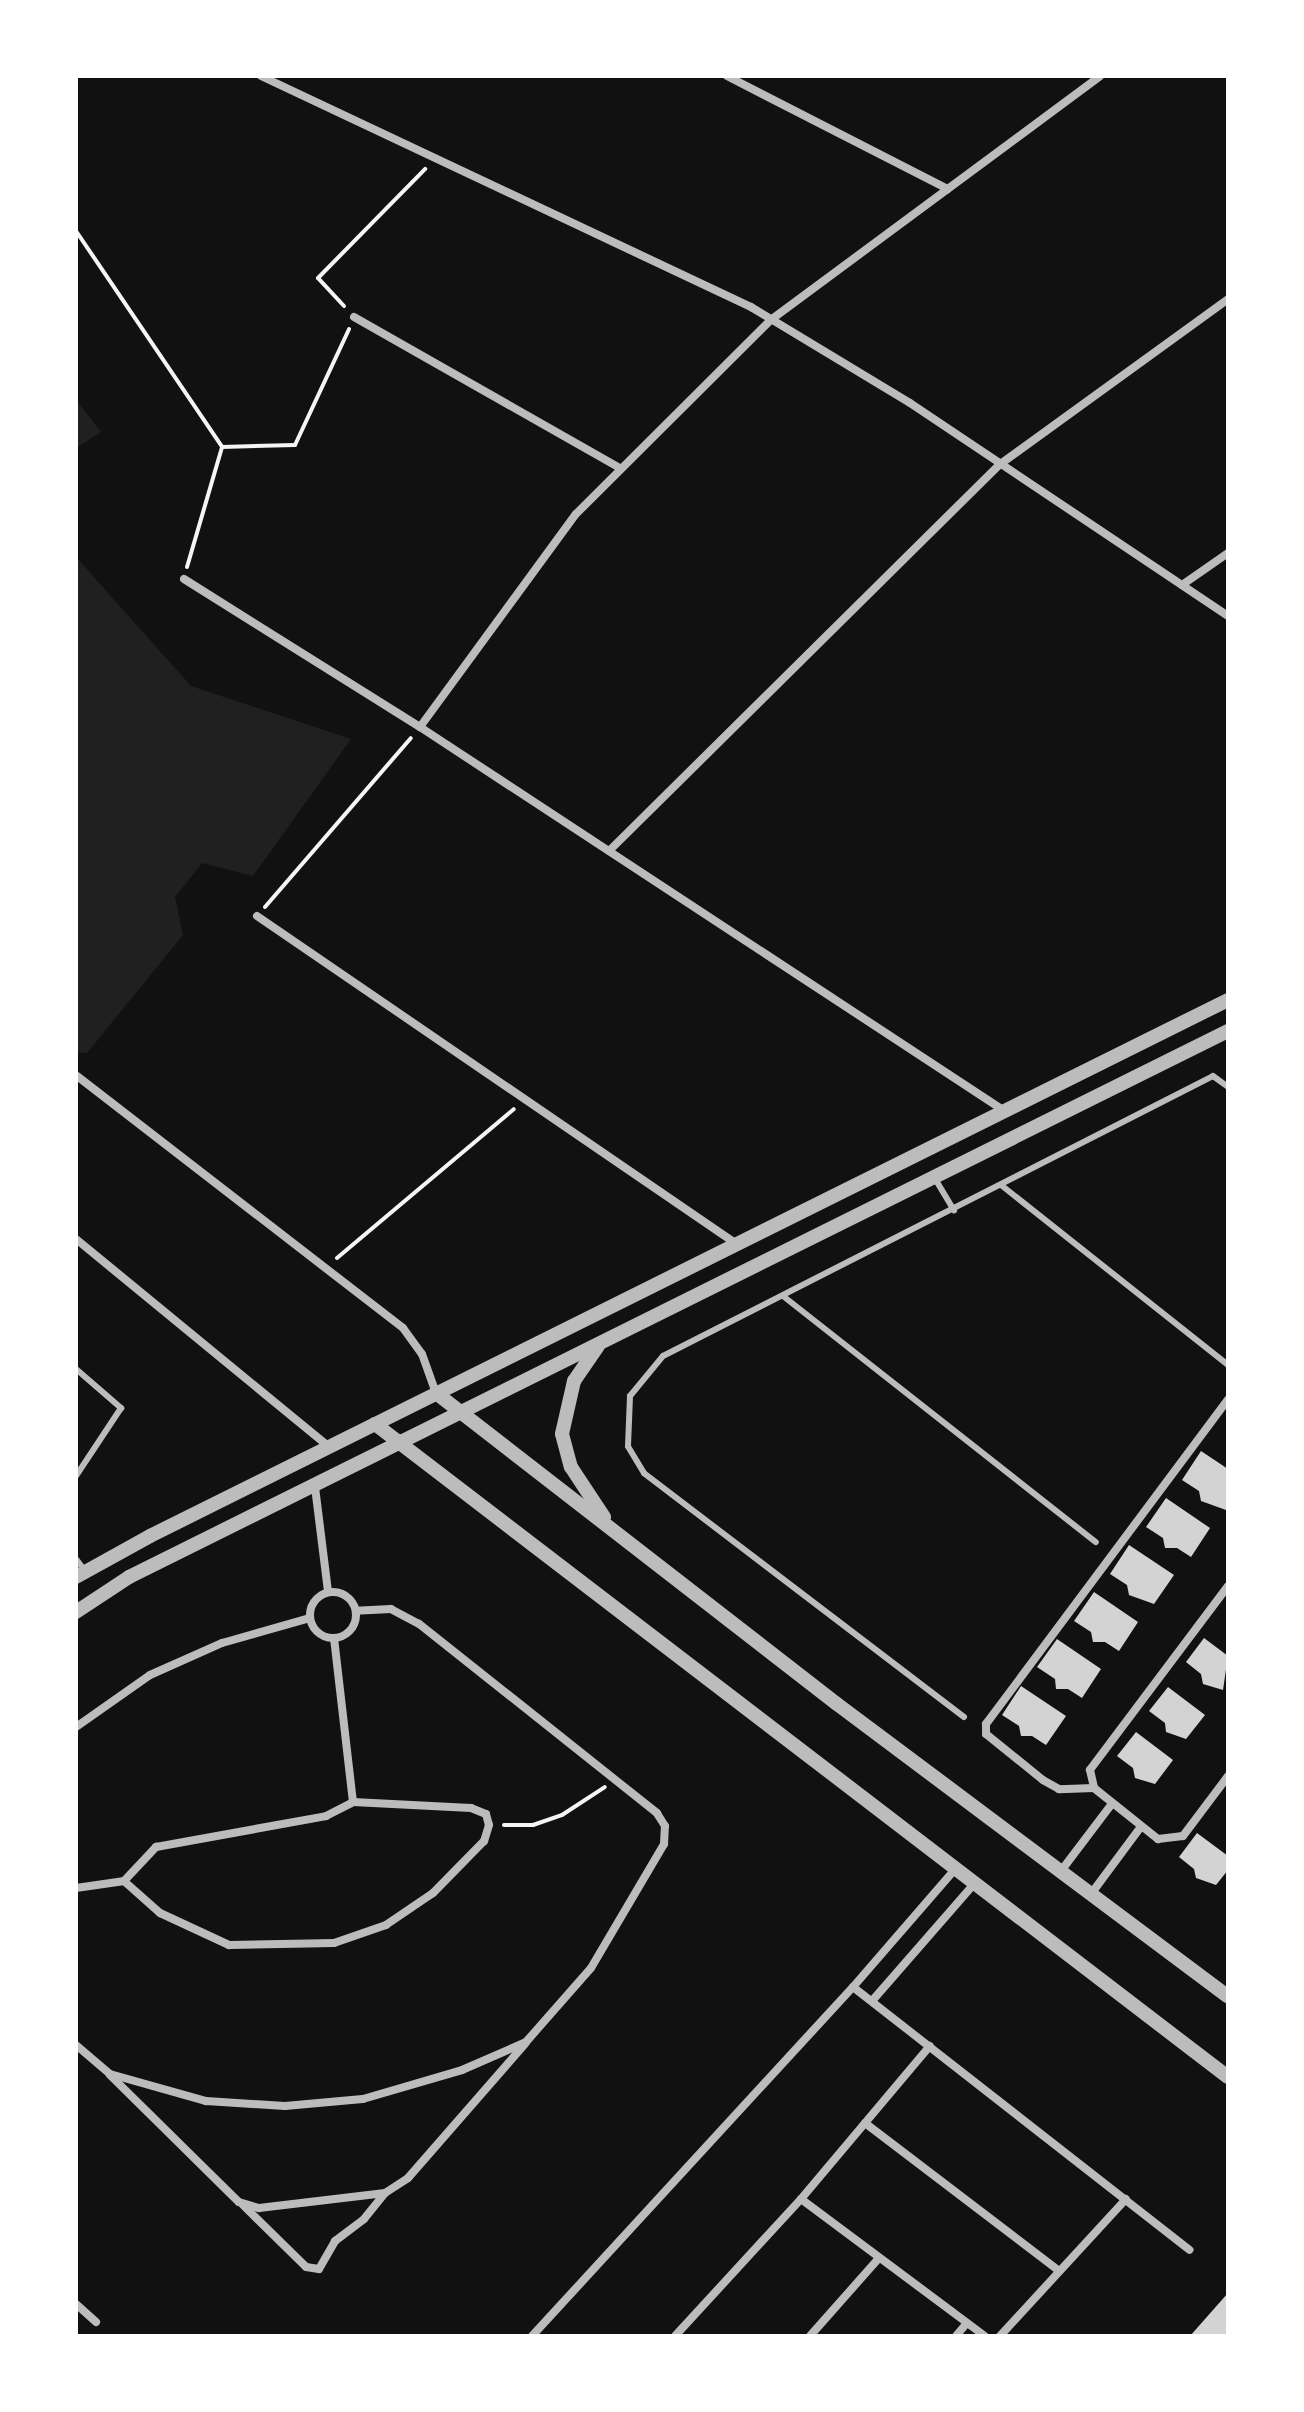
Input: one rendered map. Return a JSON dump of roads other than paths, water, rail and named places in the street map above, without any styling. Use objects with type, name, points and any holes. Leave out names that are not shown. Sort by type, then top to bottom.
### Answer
[{"type":"street","points":[[261,76],[772,319],[910,403],[1228,616]]},
{"type":"street","points":[[727,76],[948,189]]},
{"type":"street","points":[[420,727],[576,514],[772,319],[1100,76]]},
{"type":"street","points":[[609,851],[999,465],[1228,299]]},
{"type":"street","points":[[354,317],[620,468]]},
{"type":"street","points":[[1182,585],[1228,553]]},
{"type":"street","points":[[184,579],[420,727],[1006,1112]]},
{"type":"street","points":[[257,916],[738,1245]]},
{"type":"street","points":[[81,1574],[436,1393],[1228,1000]]},
{"type":"street","points":[[76,1612],[129,1577],[1228,1031]]},
{"type":"street","points":[[77,1076],[403,1328],[422,1354],[436,1393],[460,1413],[1228,1996]]},
{"type":"street","points":[[76,1239],[329,1447]]},
{"type":"street","points":[[602,1342],[574,1381],[562,1434],[578,1480],[619,1536]]},
{"type":"street","points":[[1094,1788],[1059,1789],[1043,1780],[986,1734],[986,1724],[1228,1399]]},
{"type":"street","points":[[375,1424],[1228,2077]]},
{"type":"street","points":[[315,1487],[328,1592]]},
{"type":"street","points":[[1228,1586],[1090,1770],[1094,1788],[1111,1805],[1158,1839],[1183,1836],[1228,1776]]},
{"type":"street","points":[[328,1592],[343,1593],[356,1611],[353,1627],[334,1638],[319,1634],[310,1618],[315,1600],[328,1592]]},
{"type":"street","points":[[76,2045],[110,2074],[306,2267],[319,2269],[335,2241],[364,2219],[385,2193],[408,2178],[591,1968],[664,1844],[665,1826],[657,1813],[419,1624],[391,1609],[356,1611]]},
{"type":"street","points":[[76,1727],[150,1675],[222,1643],[310,1618]]},
{"type":"street","points":[[334,1638],[353,1802]]},
{"type":"street","points":[[76,1888],[124,1881],[156,1847],[326,1816],[353,1802],[471,1808],[486,1814],[489,1825],[484,1841],[433,1893],[386,1925],[334,1943],[229,1945],[160,1913],[124,1881]]},
{"type":"street","points":[[1061,1871],[1111,1805]]},
{"type":"street","points":[[1091,1894],[1140,1828]]},
{"type":"street","points":[[532,2336],[853,1987],[956,1868]]},
{"type":"street","points":[[872,2001],[975,1883]]},
{"type":"street","points":[[853,1987],[1190,2250]]},
{"type":"street","points":[[110,2074],[206,2101],[285,2106],[363,2099],[462,2070],[526,2042]]},
{"type":"street","points":[[675,2336],[801,2199],[930,2046]]},
{"type":"street","points":[[865,2123],[1059,2271]]},
{"type":"street","points":[[239,2202],[259,2208],[385,2193]]},
{"type":"street","points":[[801,2199],[985,2336]]},
{"type":"street","points":[[1000,2336],[1126,2199]]},
{"type":"street","points":[[810,2336],[879,2258]]},
{"type":"street","points":[[76,2304],[96,2322]]},
{"type":"street","points":[[956,2336],[967,2323]]},
{"type":"lane","points":[[964,1717],[644,1473],[628,1446],[630,1396],[653,1363],[1213,1076],[1228,1087]]},
{"type":"lane","points":[[934,1177],[954,1210]]},
{"type":"lane","points":[[1001,1185],[1228,1365]]},
{"type":"lane","points":[[783,1296],[1096,1542]]},
{"type":"lane","points":[[76,1369],[121,1408],[76,1476]]},
{"type":"lane","points":[[76,1559],[81,1574]]}]
